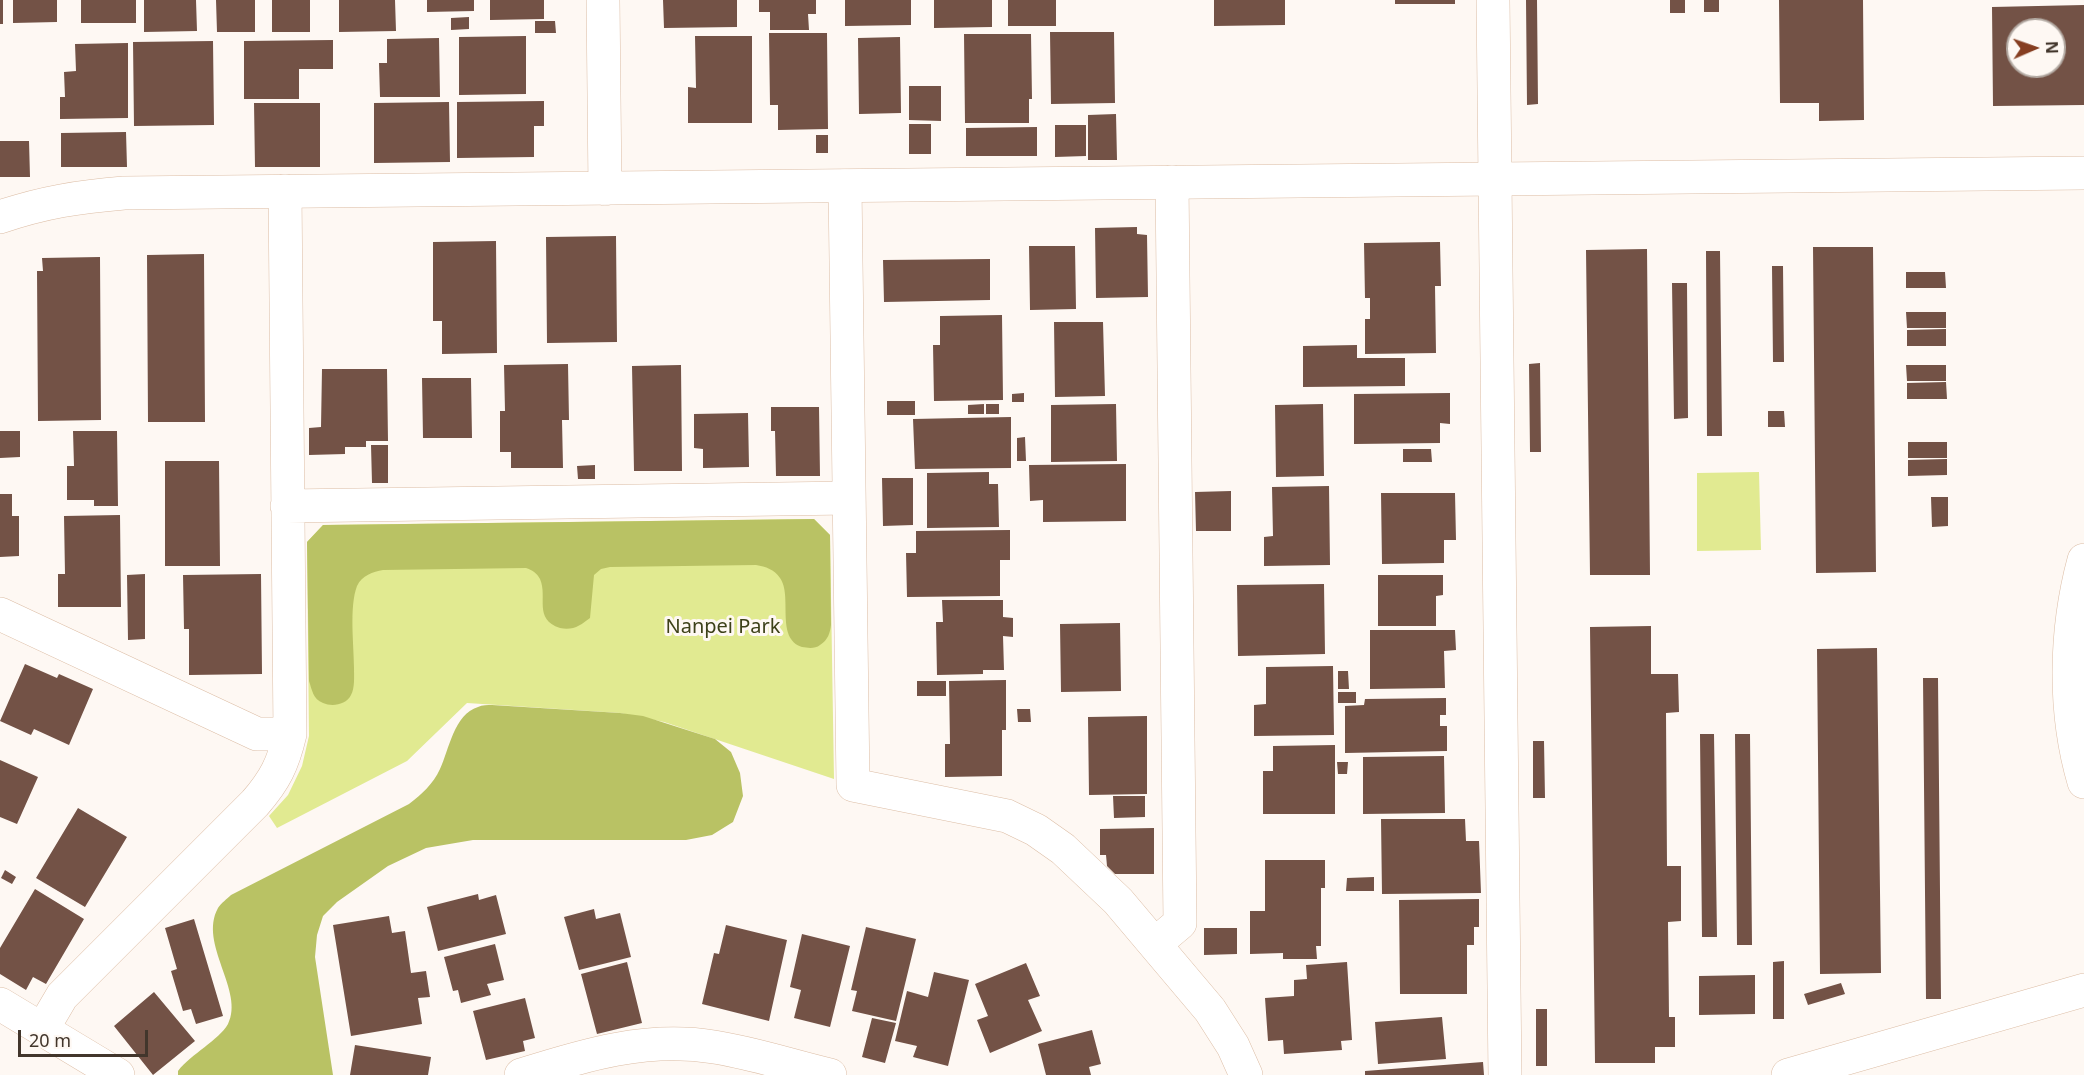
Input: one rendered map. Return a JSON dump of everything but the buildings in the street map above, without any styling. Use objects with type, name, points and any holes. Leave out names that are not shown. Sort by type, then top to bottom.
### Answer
[{"type":"street","points":[[603,0],[605,189]]},
{"type":"street","points":[[1493,0],[1505,1075]]},
{"type":"street","points":[[0,217],[30,207],[76,197],[124,194],[2084,174]]},
{"type":"street","points":[[1155,944],[1180,923],[1172,183]]},
{"type":"street","points":[[845,186],[853,785],[1007,816],[1036,830],[1064,849],[1118,901],[1210,1010],[1233,1046],[1246,1075]]},
{"type":"street","points":[[42,1030],[62,996],[255,803],[272,783],[284,760],[290,734],[285,191]]},
{"type":"street","points":[[287,506],[849,498]]},
{"type":"street","points":[[2084,560],[2072,627],[2070,677],[2073,727],[2084,782]]},
{"type":"street","points":[[0,614],[257,734],[290,734]]},
{"type":"street","points":[[1788,1075],[2084,990]]},
{"type":"street","points":[[0,1004],[118,1075]]},
{"type":"street","points":[[521,1075],[606,1050],[642,1045],[678,1044],[714,1047],[795,1071],[830,1075]]},
{"type":"green space","points":[[1759,472],[1761,550],[1697,551],[1697,473]]},
{"type":"green space","name":"Nanpei Park","points":[[814,519],[830,535],[834,779],[664,722],[620,713],[467,703],[407,761],[277,828],[269,816],[288,795],[302,766],[309,736],[307,542],[323,525]]},
{"type":"green space","points":[[814,519],[830,535],[831,625],[827,639],[816,647],[802,647],[794,642],[787,626],[784,586],[775,572],[756,565],[601,569],[594,575],[590,618],[569,629],[560,628],[547,619],[544,613],[540,579],[526,568],[383,570],[365,577],[357,586],[353,615],[354,682],[351,695],[342,703],[330,705],[320,701],[312,691],[309,681],[307,542],[323,525]]},
{"type":"green space","points":[[480,706],[643,716],[715,739],[731,752],[740,773],[743,796],[733,822],[712,835],[686,840],[473,840],[426,848],[388,866],[337,902],[323,916],[317,935],[315,957],[333,1075],[178,1075],[178,1071],[190,1059],[224,1030],[232,1011],[231,997],[214,937],[213,922],[221,904],[231,895],[409,804],[434,779],[453,734],[463,717]]}]
